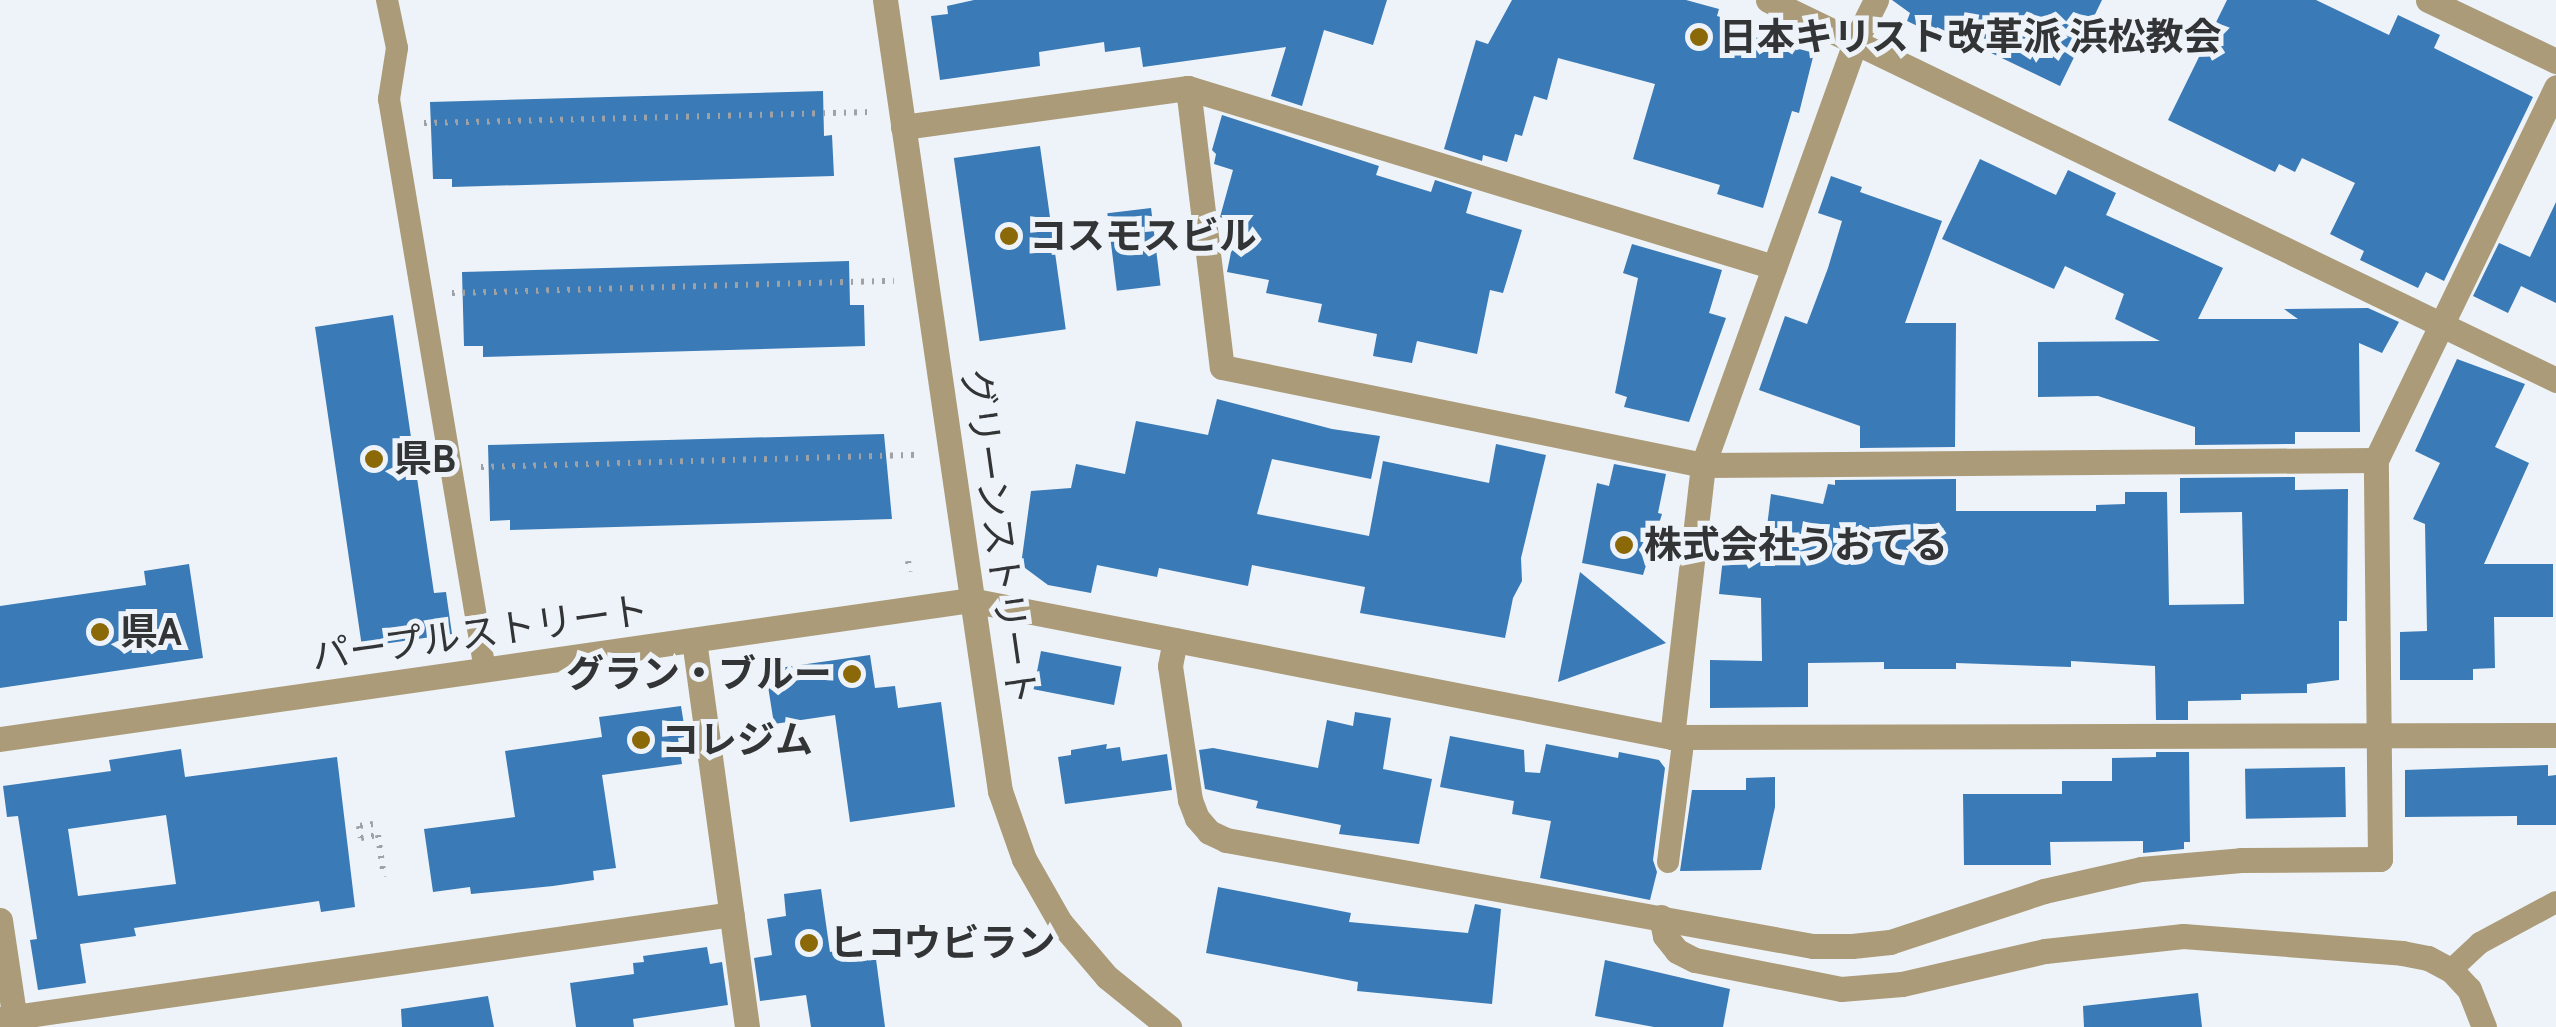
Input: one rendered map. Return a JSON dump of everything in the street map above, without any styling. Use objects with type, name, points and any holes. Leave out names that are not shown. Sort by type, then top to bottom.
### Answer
[{"type":"street","name":"グリーンストリート","points":[[885,0],[992,756],[1024,859],[1082,950],[1133,1001],[1169,1027]]},
{"type":"street","points":[[1768,0],[2556,380]]},
{"type":"street","points":[[1678,736],[1702,465],[1856,42],[1876,0]]},
{"type":"street","points":[[2428,0],[2556,62]]},
{"type":"street","points":[[1175,640],[1170,666],[1190,800],[1196,818],[1209,832],[1226,840],[1813,946],[1890,942],[2044,892],[2142,870],[2241,860],[2380,859],[2376,460],[2556,87]]},
{"type":"street","points":[[1188,88],[1222,367],[1702,465],[2376,460]]},
{"type":"street","points":[[903,127],[1188,88],[1774,267]]},
{"type":"street","name":"パープルストリート","points":[[0,739],[970,600],[1678,736],[2556,735]]},
{"type":"street","points":[[694,640],[747,1027]]},
{"type":"street","points":[[0,920],[10,1021],[732,914]]},
{"type":"street","points":[[1661,917],[1665,936],[1677,951],[1695,960],[1842,989],[1902,984],[2044,952],[2182,936],[2402,953],[2451,970],[2470,989],[2484,1027]]},
{"type":"lane","points":[[387,0],[397,48],[388,99],[484,670]]},
{"type":"lane","points":[[1668,862],[1678,736]]},
{"type":"lane","points":[[2451,970],[2480,944],[2556,902]]},
{"type":"path","points":[[407,124],[870,112]]},
{"type":"path","points":[[436,294],[894,281]]},
{"type":"path","points":[[464,467],[918,455]]},
{"type":"path","points":[[908,561],[910,572]]},
{"type":"path","points":[[373,824],[358,826],[361,838],[378,835],[384,877]]},
{"type":"building","points":[[974,0],[1387,0],[1373,45],[1324,30],[1302,106],[1271,96],[1286,47],[1143,67],[1140,47],[1105,52],[1104,42],[1039,52],[1040,66],[940,80],[931,16],[948,14],[947,6]]},
{"type":"building","points":[[1512,0],[1686,0],[1719,9],[1717,16],[1731,20],[1728,30],[1814,53],[1799,113],[1792,111],[1763,208],[1717,194],[1720,185],[1633,159],[1655,84],[1558,58],[1547,100],[1534,96],[1522,136],[1515,134],[1507,162],[1483,155],[1482,161],[1444,149],[1476,40],[1488,44]]},
{"type":"building","points":[[1892,0],[2102,0],[2060,86],[1937,27],[1934,34],[1907,21],[1910,13]]},
{"type":"building","points":[[2227,0],[2316,0],[2389,35],[2398,15],[2440,35],[2434,48],[2533,97],[2444,281],[2426,272],[2418,288],[2360,260],[2364,251],[2330,234],[2355,183],[2302,158],[2295,172],[2279,164],[2275,172],[2168,120]]},
{"type":"building","points":[[823,91],[824,136],[832,135],[834,176],[452,187],[452,179],[433,179],[430,102]]},
{"type":"building","points":[[1222,115],[1379,166],[1376,175],[1431,192],[1435,180],[1472,192],[1466,213],[1522,230],[1503,293],[1490,290],[1477,354],[1417,341],[1412,363],[1373,356],[1377,334],[1318,322],[1322,304],[1266,293],[1269,280],[1227,272],[1237,223],[1220,217],[1233,170],[1214,164],[1216,154],[1212,150]]},
{"type":"building","name":"コスモスビル","points":[[1040,146],[1066,329],[980,341],[954,158]]},
{"type":"building","points":[[1980,159],[2056,195],[2068,170],[2116,193],[2106,215],[2223,268],[2198,319],[2298,319],[2284,309],[2368,308],[2399,322],[2382,353],[2359,343],[2360,432],[2295,432],[2295,444],[2195,445],[2195,427],[2098,396],[2038,397],[2038,342],[2160,341],[2115,319],[2124,294],[2065,266],[2054,289],[1942,239]]},
{"type":"building","points":[[1831,176],[1862,187],[1860,192],[1942,221],[1905,323],[1956,323],[1955,447],[1860,448],[1860,426],[1759,390],[1785,316],[1807,324],[1828,268],[1842,221],[1818,213]]},
{"type":"building","points":[[2556,202],[2556,303],[2521,286],[2508,313],[2473,296],[2499,243],[2530,257]]},
{"type":"building","points":[[1151,208],[1161,285],[1117,291],[1107,213]]},
{"type":"building","points":[[1632,244],[1722,270],[1709,313],[1726,318],[1689,422],[1624,407],[1627,397],[1615,393],[1638,278],[1623,273]]},
{"type":"building","points":[[849,261],[850,305],[864,305],[865,346],[483,357],[483,346],[464,346],[462,272]]},
{"type":"building","name":"県B","points":[[393,315],[434,593],[446,592],[452,634],[362,647],[315,327]]},
{"type":"building","points":[[2457,359],[2525,384],[2495,447],[2529,463],[2484,564],[2553,564],[2553,617],[2494,617],[2495,668],[2473,669],[2473,680],[2400,680],[2400,632],[2427,631],[2425,524],[2413,519],[2440,463],[2415,451]]},
{"type":"building","points":[[1217,399],[1332,429],[1380,436],[1371,479],[1272,459],[1257,514],[1369,536],[1383,461],[1489,483],[1496,444],[1546,455],[1521,558],[1522,581],[1513,598],[1505,638],[1360,613],[1365,587],[1252,565],[1248,586],[1159,568],[1157,577],[1097,565],[1091,593],[1048,585],[1021,565],[1031,491],[1071,488],[1076,464],[1125,474],[1136,421],[1208,435]]},
{"type":"building","points":[[884,434],[892,519],[510,530],[510,520],[490,521],[488,445]]},
{"type":"building","points":[[1614,464],[1666,474],[1658,513],[1662,514],[1643,575],[1582,563],[1597,483],[1609,486]]},
{"type":"building","points":[[2295,477],[2295,490],[2348,489],[2347,621],[2339,621],[2339,680],[2307,684],[2307,693],[2241,694],[2241,700],[2188,701],[2188,720],[2156,720],[2155,666],[2071,661],[2071,667],[1956,663],[1956,669],[1884,669],[1884,662],[1808,663],[1808,707],[1710,708],[1710,660],[1762,661],[1761,598],[1719,594],[1726,530],[1766,535],[1771,494],[1823,504],[1828,484],[1835,485],[1835,480],[1956,479],[1956,511],[2096,511],[2096,505],[2125,504],[2125,492],[2167,492],[2169,605],[2244,604],[2242,512],[2180,513],[2180,478]]},
{"type":"building","name":"県A","points":[[189,564],[203,658],[0,688],[0,606],[146,585],[144,571]]},
{"type":"building","points":[[1580,572],[1666,643],[1558,682]]},
{"type":"building","points":[[1041,651],[1121,667],[1114,705],[1034,689]]},
{"type":"building","points":[[870,655],[875,688],[895,686],[898,708],[941,702],[955,807],[850,822],[835,715],[774,724],[767,680],[774,679],[772,669]]},
{"type":"building","points":[[681,706],[686,737],[678,738],[682,764],[602,775],[616,868],[593,871],[594,880],[553,886],[471,894],[470,887],[433,892],[424,829],[515,817],[505,751],[602,737],[599,717]]},
{"type":"building","points":[[1355,712],[1391,718],[1383,769],[1432,779],[1419,844],[1339,834],[1341,825],[1256,808],[1258,801],[1205,789],[1199,750],[1213,748],[1318,768],[1327,720],[1353,726]]},
{"type":"building","points":[[1450,736],[1524,750],[1525,772],[1540,773],[1546,744],[1618,758],[1619,752],[1659,760],[1665,768],[1653,860],[1657,872],[1650,900],[1540,878],[1551,821],[1512,814],[1514,801],[1440,787]]},
{"type":"building","points":[[1107,744],[1106,749],[1120,747],[1122,761],[1167,754],[1172,790],[1065,804],[1058,757],[1071,755],[1071,750]]},
{"type":"building","points":[[181,749],[185,777],[337,757],[355,907],[321,912],[319,901],[134,928],[136,936],[80,944],[86,983],[38,990],[30,940],[37,939],[18,816],[7,817],[3,786],[111,771],[109,760]],"holes":[[[166,815],[176,884],[78,896],[68,829]]]},
{"type":"building","points":[[2156,752],[2189,752],[2190,842],[2184,842],[2184,849],[2143,853],[2143,841],[2050,842],[2051,865],[1964,865],[1963,794],[2062,794],[2062,781],[2112,781],[2112,758],[2156,757]]},
{"type":"building","points":[[2548,765],[2548,776],[2556,775],[2556,825],[2517,825],[2517,816],[2405,817],[2405,770]]},
{"type":"building","points":[[2345,767],[2346,817],[2246,819],[2245,769]]},
{"type":"building","points":[[1775,777],[1775,807],[1761,870],[1680,871],[1692,790],[1746,790],[1746,778]]},
{"type":"building","points":[[1218,887],[1351,913],[1349,922],[1468,933],[1475,904],[1501,909],[1492,1004],[1357,991],[1358,982],[1206,953]]},
{"type":"building","name":"ヒコウビラン","points":[[821,889],[830,952],[847,949],[849,962],[876,959],[885,1027],[811,1027],[806,995],[760,1001],[754,958],[772,955],[767,919],[786,916],[784,894]]},
{"type":"building","points":[[707,947],[710,964],[722,962],[728,1005],[633,1019],[634,1027],[576,1027],[570,983],[634,974],[633,963],[644,962],[643,956]]},
{"type":"building","points":[[1605,960],[1730,989],[1723,1027],[1654,1027],[1595,1016]]},
{"type":"building","points":[[2198,993],[2202,1027],[2084,1027],[2083,1006]]},
{"type":"building","points":[[488,996],[494,1027],[402,1027],[401,1009]]},
{"type":"place","name":"日本キリスト改革派 浜松教会","points":[[1699,37]]},
{"type":"place","name":"コスモスビル","points":[[1009,236]]},
{"type":"place","name":"県B","points":[[374,459]]},
{"type":"place","name":"株式会社うおてる","points":[[1624,545]]},
{"type":"place","name":"県A","points":[[100,632]]},
{"type":"place","name":"グラン・ブルー","points":[[852,674]]},
{"type":"place","name":"コレジム","points":[[641,740]]},
{"type":"place","name":"ヒコウビラン","points":[[809,943]]}]
